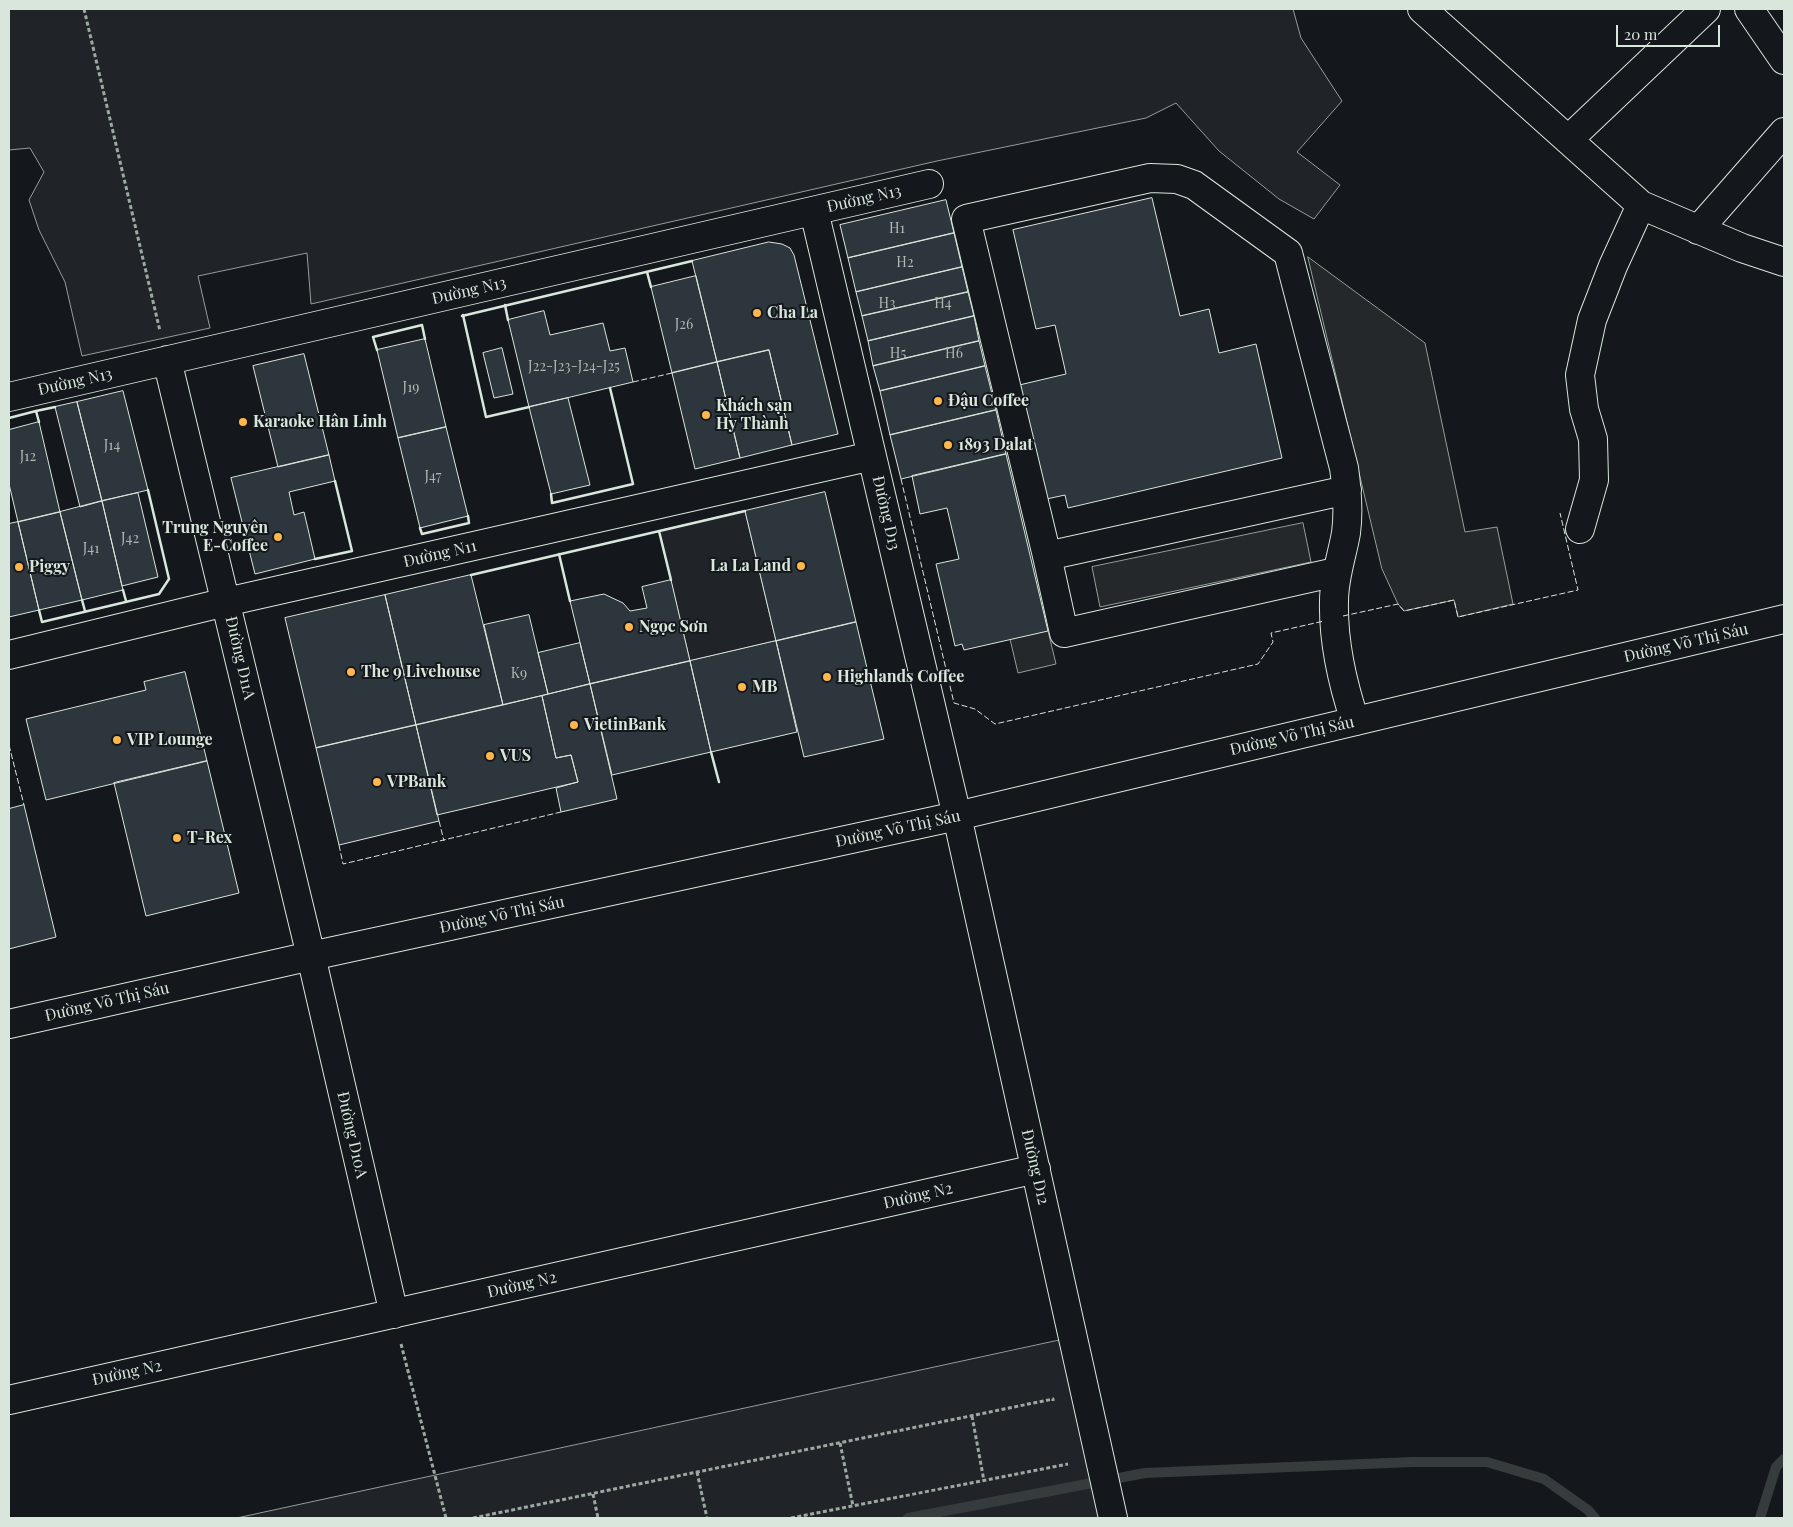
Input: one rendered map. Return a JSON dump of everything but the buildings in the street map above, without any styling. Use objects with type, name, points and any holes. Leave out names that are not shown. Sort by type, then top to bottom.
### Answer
[{"type":"street","points":[[1422,9],[1641,205],[1742,248],[1784,262]]},
{"type":"street","points":[[1569,139],[1706,9]]},
{"type":"street","points":[[1749,9],[1784,60]]},
{"type":"street","points":[[1698,230],[1784,132]]},
{"type":"street","points":[[1336,572],[1064,633],[966,219],[1111,187],[1163,178],[1194,185],[1288,253],[1340,445],[1347,490],[1346,534],[1336,572],[1334,600],[1338,659],[1355,721]]},
{"type":"street","name":"Đường N13","points":[[9,397],[929,184]]},
{"type":"street","points":[[1580,529],[1594,480],[1593,440],[1584,409],[1580,375],[1592,320],[1613,266],[1641,205]]},
{"type":"street","name":"Đường D13","points":[[814,211],[957,816]]},
{"type":"street","name":"Đường D11A","points":[[167,360],[311,956]]},
{"type":"street","name":"Đường N11","points":[[9,655],[226,602],[872,456]]},
{"type":"street","points":[[1047,556],[1347,490]]},
{"type":"street","name":"Đường Võ Thị Sáu","points":[[9,1024],[311,956],[957,816],[1784,620]]},
{"type":"street","name":"Đường D12","points":[[957,816],[1113,1518]]},
{"type":"street","name":"Đường D10A","points":[[311,956],[394,1314]]},
{"type":"street","name":"Đường N2","points":[[9,1400],[1036,1169]]},
{"type":"path","points":[[84,9],[167,360]]},
{"type":"path","points":[[394,1314],[446,1518]]},
{"type":"path","points":[[473,1518],[1053,1399]]},
{"type":"path","points":[[972,1416],[984,1481]]},
{"type":"path","points":[[840,1443],[853,1506]]},
{"type":"path","points":[[791,1518],[1068,1464]]},
{"type":"path","points":[[697,1472],[707,1518]]},
{"type":"path","points":[[593,1494],[598,1518]]},
{"type":"shaded area","points":[[9,9],[1293,9],[1301,38],[1342,101],[1297,152],[1340,185],[1314,219],[1279,199],[1219,151],[1176,103],[1146,118],[937,161],[311,304],[307,253],[198,276],[210,328],[82,356],[65,282],[39,230],[29,200],[44,172],[30,148],[9,150]]},
{"type":"shaded area","points":[[1308,257],[1425,343],[1465,532],[1497,527],[1513,604],[1458,617],[1454,600],[1404,611],[1398,604],[1382,569]]},
{"type":"shaded area","points":[[745,511],[776,641],[690,661],[659,531]]},
{"type":"shaded area","points":[[1303,523],[1311,562],[1100,607],[1092,567]]},
{"type":"shaded area","points":[[1048,631],[1056,664],[1018,673],[1010,639]]},
{"type":"shaded area","points":[[1061,1340],[1101,1518],[237,1518]]},
{"type":"waterway","points":[[1760,1518],[1776,1467],[1784,1459]]},
{"type":"waterway","points":[[908,1518],[1145,1473],[1412,1462],[1487,1462],[1544,1479],[1588,1510],[1595,1518]]},
{"type":"fence","points":[[633,382],[672,373]]},
{"type":"fence","points":[[901,479],[954,703],[975,709],[995,724],[1258,664],[1273,642],[1271,633],[1324,621]]},
{"type":"fence","points":[[1343,616],[1398,604],[1404,611],[1454,600],[1458,617],[1578,590],[1560,513]]},
{"type":"fence","points":[[9,745],[24,805]]},
{"type":"fence","points":[[339,845],[343,864],[561,812]]},
{"type":"fence","points":[[439,821],[444,841]]},
{"type":"wall","points":[[462,316],[692,261]]},
{"type":"wall","points":[[647,272],[651,287]]},
{"type":"wall","points":[[505,305],[508,320]]},
{"type":"wall","points":[[463,315],[486,417],[529,407]]},
{"type":"wall","points":[[377,350],[373,337],[422,325],[425,339]]},
{"type":"wall","points":[[551,494],[552,503],[633,484],[610,388]]},
{"type":"wall","points":[[39,422],[36,411],[55,407]]},
{"type":"wall","points":[[9,418],[36,411]]},
{"type":"wall","points":[[315,559],[352,551],[335,481]]},
{"type":"wall","points":[[39,610],[42,622],[159,594],[169,579],[148,490]]},
{"type":"wall","points":[[471,575],[745,511]]},
{"type":"wall","points":[[420,528],[422,534],[469,523],[468,516]]},
{"type":"wall","points":[[659,531],[671,580]]},
{"type":"wall","points":[[559,554],[570,601]]},
{"type":"wall","points":[[123,590],[126,601]]},
{"type":"wall","points":[[82,600],[85,611]]},
{"type":"wall","points":[[711,752],[719,782]]},
{"type":"place","name":"Cha La","points":[[757,313]]},
{"type":"place","name":"Đậu Coffee","points":[[938,401]]},
{"type":"place","name":"Khách sạn Hy Thành","points":[[706,415]]},
{"type":"place","name":"Karaoke Hân Linh","points":[[243,422]]},
{"type":"place","name":"1893 Dalat","points":[[948,445]]},
{"type":"place","name":"Trung Nguyên E-Coffee","points":[[278,537]]},
{"type":"place","name":"La La Land","points":[[801,566]]},
{"type":"place","name":"Piggy","points":[[19,567]]},
{"type":"place","name":"Ngọc Sơn","points":[[629,627]]},
{"type":"place","name":"The 9 Livehouse","points":[[351,672]]},
{"type":"place","name":"Highlands Coffee","points":[[827,677]]},
{"type":"place","name":"MB","points":[[742,687]]},
{"type":"place","name":"VietinBank","points":[[574,725]]},
{"type":"place","name":"VIP Lounge","points":[[117,740]]},
{"type":"place","name":"VUS","points":[[490,756]]},
{"type":"place","name":"VPBank","points":[[377,782]]},
{"type":"place","name":"T-Rex","points":[[177,838]]}]
